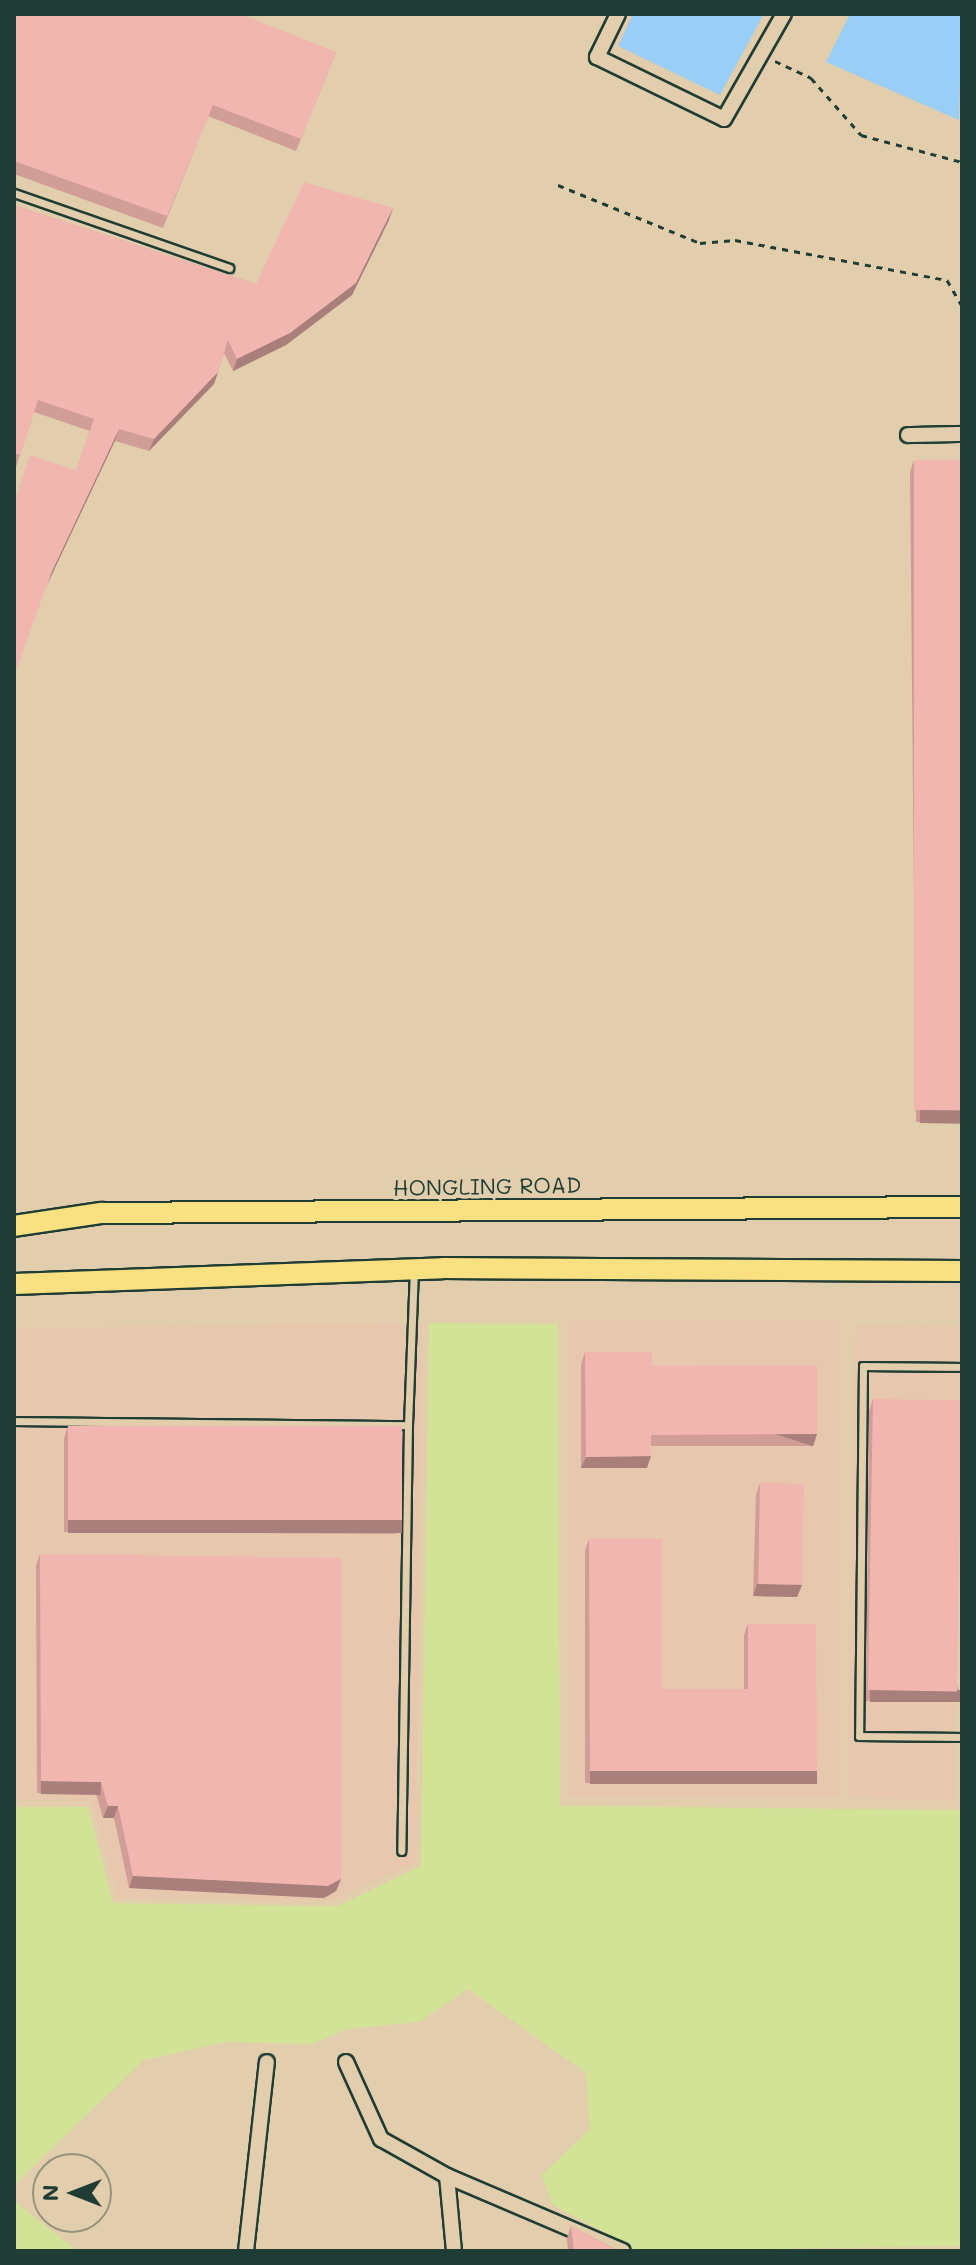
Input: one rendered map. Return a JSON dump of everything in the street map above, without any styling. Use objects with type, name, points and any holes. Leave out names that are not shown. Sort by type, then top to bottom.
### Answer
[{"type":"main road","name":"HONGLING ROAD","points":[[14,1226],[101,1213],[962,1207]]},
{"type":"main road","points":[[14,1284],[415,1269],[962,1271]]},
{"type":"street","points":[[618,14],[597,57],[724,119],[784,14]]},
{"type":"street","points":[[908,435],[962,434]]},
{"type":"street","points":[[246,2251],[267,2062]]},
{"type":"street","points":[[346,2062],[381,2139],[447,2176],[623,2251]]},
{"type":"street","points":[[447,2176],[454,2251]]},
{"type":"lane","points":[[14,193],[229,268]]},
{"type":"lane","points":[[401,1851],[408,1425],[415,1269]]},
{"type":"lane","points":[[962,1367],[863,1366],[859,1736],[962,1737]]},
{"type":"lane","points":[[14,1421],[408,1425]]},
{"type":"path","points":[[761,54],[811,78],[861,135],[962,162]]},
{"type":"path","points":[[558,185],[700,243],[735,240],[947,280],[962,306]]},
{"type":"shaded area","points":[[569,1320],[839,1320],[839,1797],[569,1797]]},
{"type":"shaded area","points":[[422,1323],[416,1862],[334,1900],[118,1898],[91,1801],[14,1800],[14,1328]]},
{"type":"shaded area","points":[[855,1325],[962,1327],[954,1800],[847,1798]]},
{"type":"green space","points":[[429,1323],[558,1324],[560,1806],[962,1810],[962,2246],[639,2251],[553,2205],[542,2175],[590,2129],[586,2073],[468,1989],[419,2022],[347,2029],[312,2044],[226,2042],[144,2060],[47,2153],[32,2153],[32,2168],[14,2185],[14,1807],[88,1807],[113,1903],[338,1906],[421,1866]]},
{"type":"green space","points":[[14,2201],[32,2215],[32,2233],[54,2233],[76,2250],[76,2251],[14,2251]]},
{"type":"water","points":[[633,14],[764,14],[720,95],[618,46]]},
{"type":"water","points":[[850,14],[962,14],[959,120],[826,62]]},
{"type":"building","points":[[14,14],[240,14],[336,52],[301,139],[213,105],[167,216],[14,161]]},
{"type":"building","points":[[304,182],[393,208],[356,283],[290,333],[237,359],[228,340],[218,372],[154,439],[119,429],[51,573],[14,677],[14,503],[30,455],[76,470],[94,419],[38,400],[20,455],[14,453],[14,205],[256,284]]},
{"type":"building","points":[[914,460],[962,460],[962,1110],[914,1110]]},
{"type":"building","points":[[585,1352],[652,1352],[652,1366],[817,1365],[817,1434],[651,1435],[651,1456],[586,1457]]},
{"type":"building","points":[[873,1399],[962,1401],[957,1692],[868,1690]]},
{"type":"building","points":[[68,1426],[402,1426],[402,1520],[68,1520]]},
{"type":"building","points":[[760,1483],[804,1484],[802,1585],[758,1584]]},
{"type":"building","points":[[589,1539],[662,1539],[662,1689],[748,1689],[748,1624],[816,1624],[817,1771],[590,1771]]},
{"type":"building","points":[[40,1554],[341,1558],[341,1879],[328,1886],[133,1876],[118,1806],[108,1806],[101,1782],[41,1781]]},
{"type":"building","points":[[571,2226],[619,2251],[574,2251]]}]
